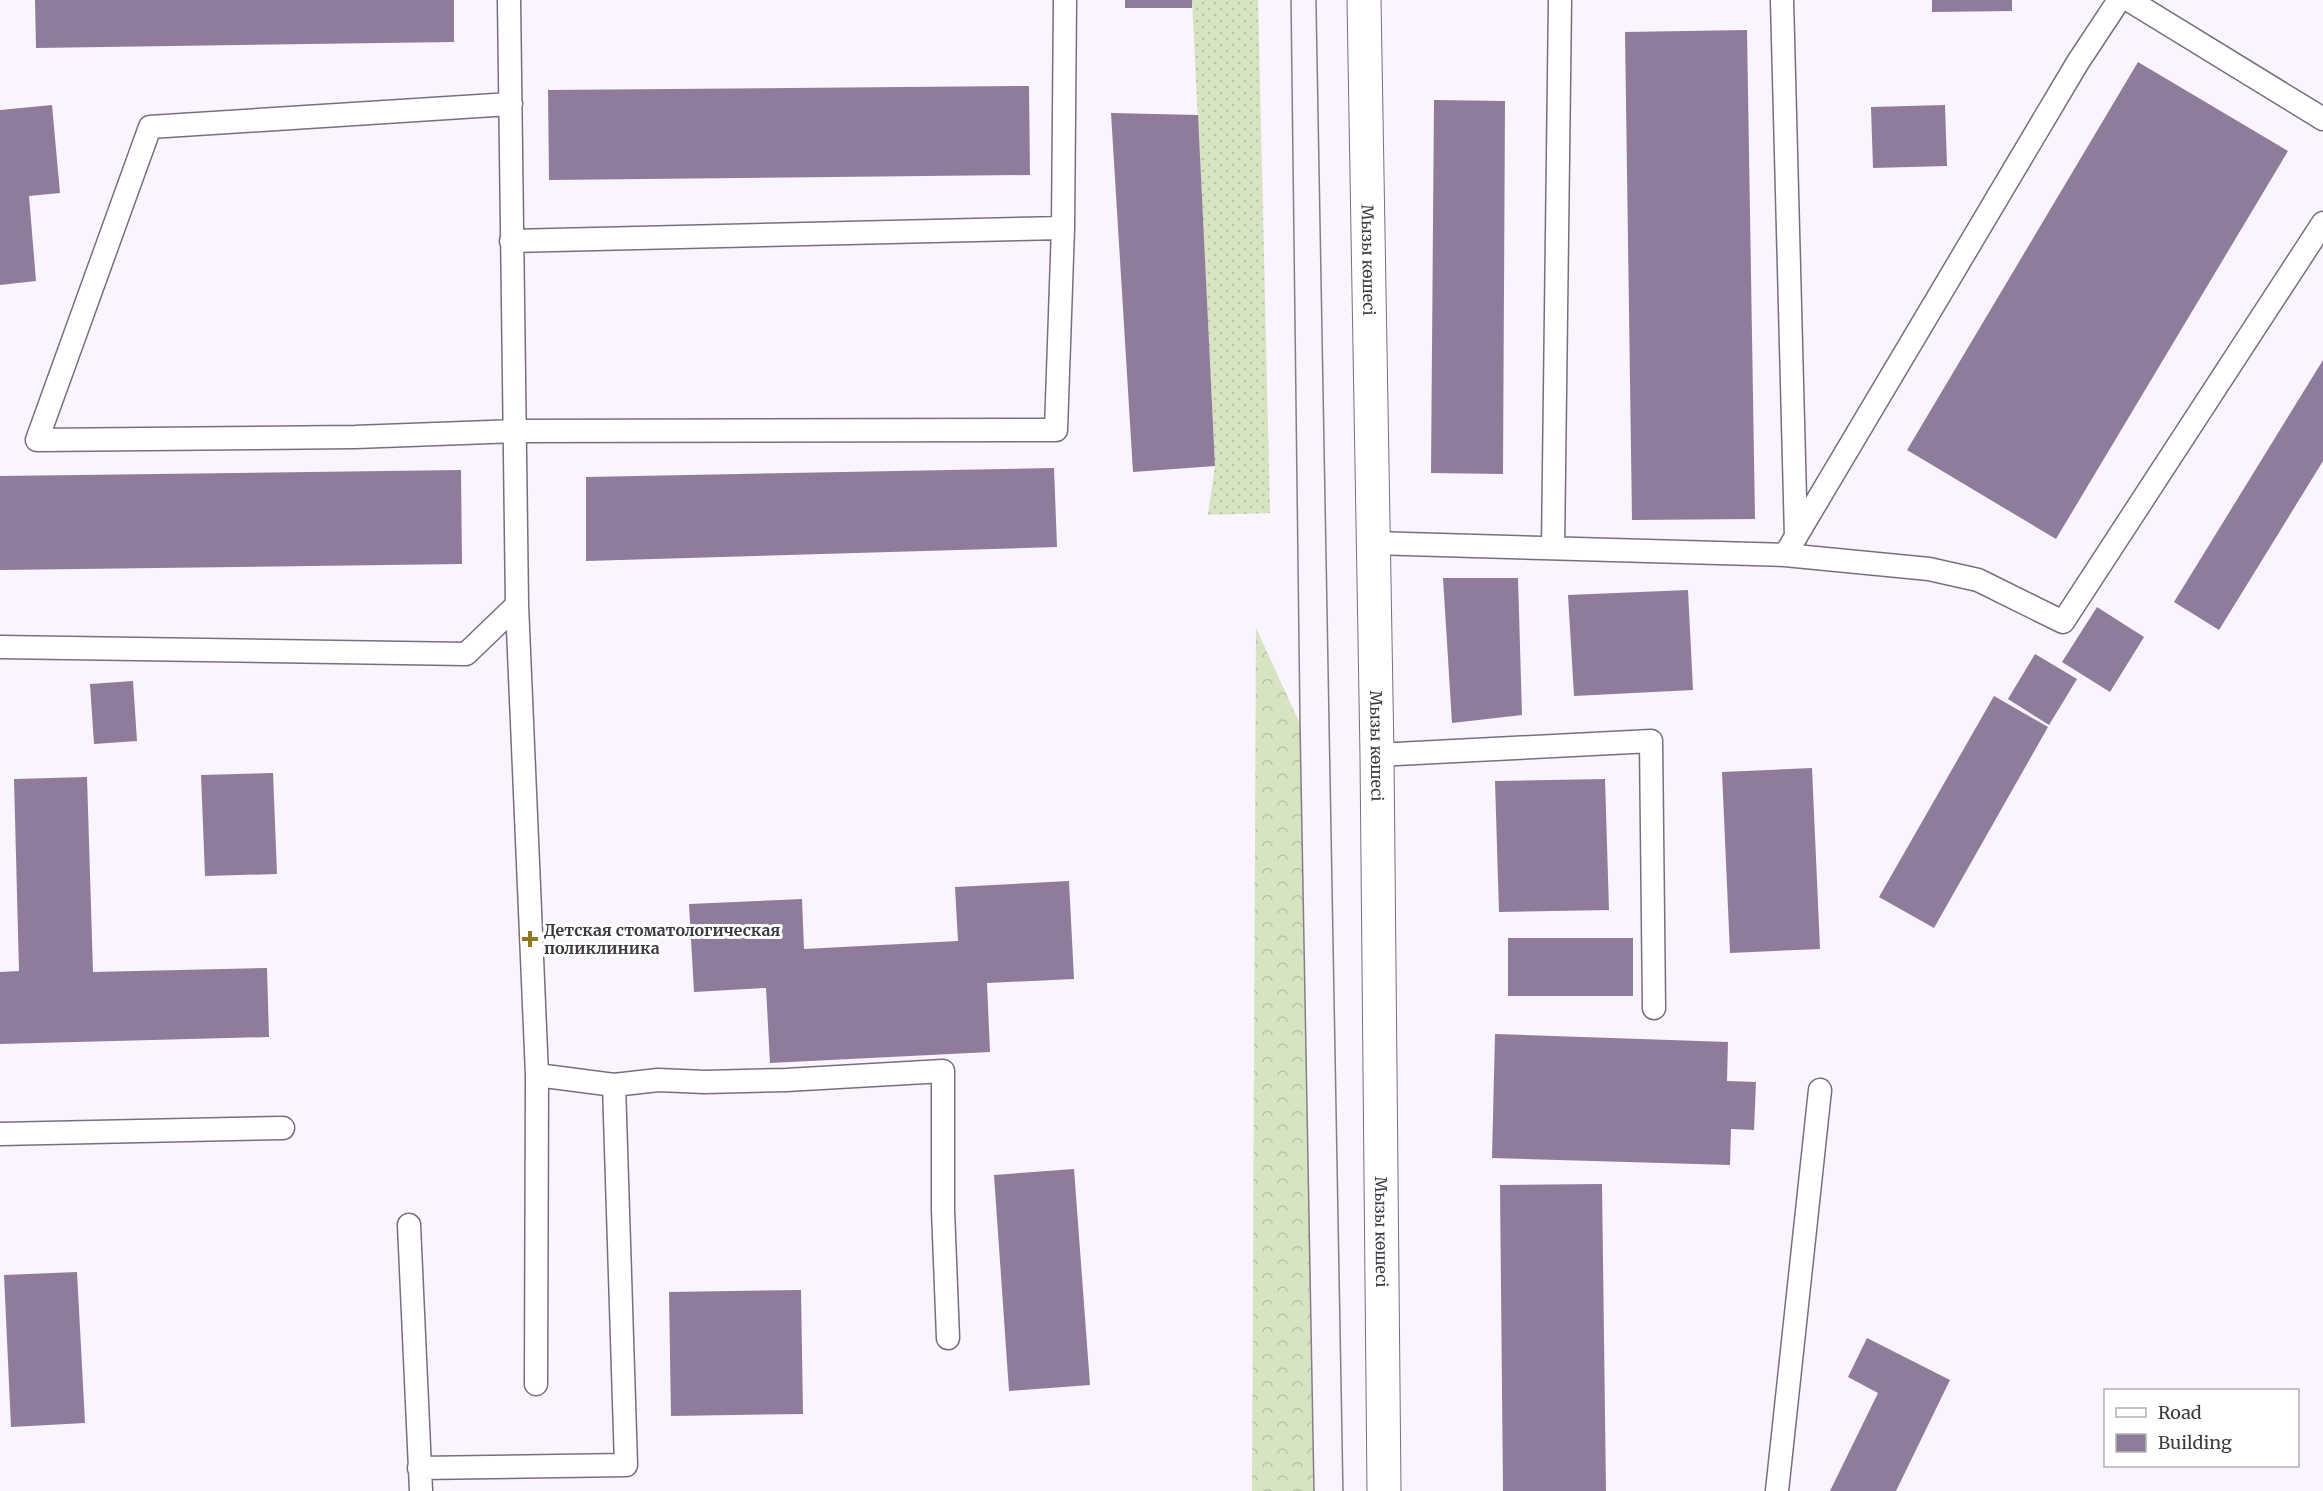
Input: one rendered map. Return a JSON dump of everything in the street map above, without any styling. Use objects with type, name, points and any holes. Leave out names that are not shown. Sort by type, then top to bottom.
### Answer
[{"type":"main road","name":"Мызы көшесі","points":[[1364,0],[1377,755],[1384,1491]]},
{"type":"lane","points":[[509,0],[517,605],[537,1075],[536,1384]]},
{"type":"lane","points":[[511,104],[150,127],[37,440],[355,437],[515,432],[1056,430],[1063,228],[1065,0]]},
{"type":"lane","points":[[1552,548],[1560,0]]},
{"type":"lane","points":[[1782,0],[1790,546]]},
{"type":"lane","points":[[1790,546],[2078,62],[2119,0]]},
{"type":"lane","points":[[2129,0],[2323,119]]},
{"type":"lane","points":[[1372,543],[1552,548],[1790,546],[1929,569],[1978,580],[2063,622],[2323,223]]},
{"type":"lane","points":[[511,241],[1063,228]]},
{"type":"lane","points":[[0,647],[466,654],[517,605]]},
{"type":"lane","points":[[1377,755],[1651,741],[1654,1008]]},
{"type":"lane","points":[[537,1075],[614,1085],[658,1080],[705,1082],[786,1080],[943,1071],[943,1210],[948,1338]]},
{"type":"lane","points":[[419,1468],[626,1465],[614,1085]]},
{"type":"lane","points":[[1777,1491],[1820,1090]]},
{"type":"lane","points":[[0,1134],[284,1128]]},
{"type":"lane","points":[[409,1225],[421,1491]]},
{"type":"green space","points":[[1192,0],[1258,0],[1270,513],[1208,515],[1215,466]]},
{"type":"green space","points":[[1256,628],[1300,724],[1314,1491],[1252,1491]]},
{"type":"building","points":[[35,0],[454,0],[454,42],[36,48]]},
{"type":"building","points":[[1125,0],[1192,0],[1192,8],[1125,8]]},
{"type":"building","points":[[1932,0],[2012,0],[2012,11],[1932,12]]},
{"type":"building","points":[[1747,30],[1755,519],[1632,520],[1625,32]]},
{"type":"building","points":[[2138,62],[2288,151],[2056,539],[1907,450]]},
{"type":"building","points":[[1029,86],[1030,175],[549,180],[548,90]]},
{"type":"building","points":[[1434,100],[1505,101],[1503,474],[1431,473]]},
{"type":"building","points":[[52,105],[60,193],[29,196],[36,281],[0,285],[0,110]]},
{"type":"building","points":[[1945,105],[1947,166],[1873,168],[1871,107]]},
{"type":"building","points":[[1111,113],[1198,115],[1215,466],[1133,472]]},
{"type":"building","points":[[2323,360],[2323,461],[2219,630],[2174,602]]},
{"type":"building","points":[[1054,468],[1057,547],[586,561],[586,477]]},
{"type":"building","points":[[461,470],[462,564],[0,570],[0,476]]},
{"type":"building","points":[[1443,578],[1518,578],[1522,715],[1452,723]]},
{"type":"building","points":[[1688,590],[1693,690],[1574,696],[1568,595]]},
{"type":"building","points":[[2097,607],[2144,637],[2110,692],[2062,662]]},
{"type":"building","points":[[2035,654],[2077,679],[2049,725],[2008,699]]},
{"type":"building","points":[[133,681],[137,741],[94,744],[90,684]]},
{"type":"building","points":[[1994,696],[2048,727],[1934,928],[1879,897]]},
{"type":"building","points":[[1812,768],[1820,949],[1730,953],[1722,772]]},
{"type":"building","points":[[273,773],[277,874],[205,876],[201,775]]},
{"type":"building","points":[[87,777],[93,972],[267,968],[269,1037],[0,1044],[0,972],[19,971],[14,779]]},
{"type":"building","points":[[1605,779],[1609,910],[1499,912],[1495,781]]},
{"type":"building","points":[[1069,881],[1074,979],[987,983],[990,1052],[770,1063],[766,988],[694,992],[689,904],[802,899],[804,949],[958,941],[955,887]]},
{"type":"building","points":[[1508,938],[1633,938],[1633,996],[1508,996]]},
{"type":"building","points":[[1495,1034],[1728,1042],[1727,1081],[1756,1082],[1754,1130],[1731,1129],[1730,1165],[1492,1158]]},
{"type":"building","points":[[1074,1169],[1090,1385],[1009,1391],[994,1175]]},
{"type":"building","points":[[1602,1184],[1606,1491],[1503,1491],[1500,1185]]},
{"type":"building","points":[[77,1272],[85,1423],[11,1427],[4,1275]]},
{"type":"building","points":[[801,1290],[803,1414],[671,1416],[669,1292]]},
{"type":"building","points":[[1867,1338],[1950,1380],[1896,1491],[1830,1491],[1878,1393],[1848,1377]]},
{"type":"tram line","points":[[1291,0],[1300,724],[1314,1491]]},
{"type":"tram line","points":[[1316,0],[1343,1491]]},
{"type":"place","name":"Детская стоматологическая поликлиника","points":[[530,939]]}]
